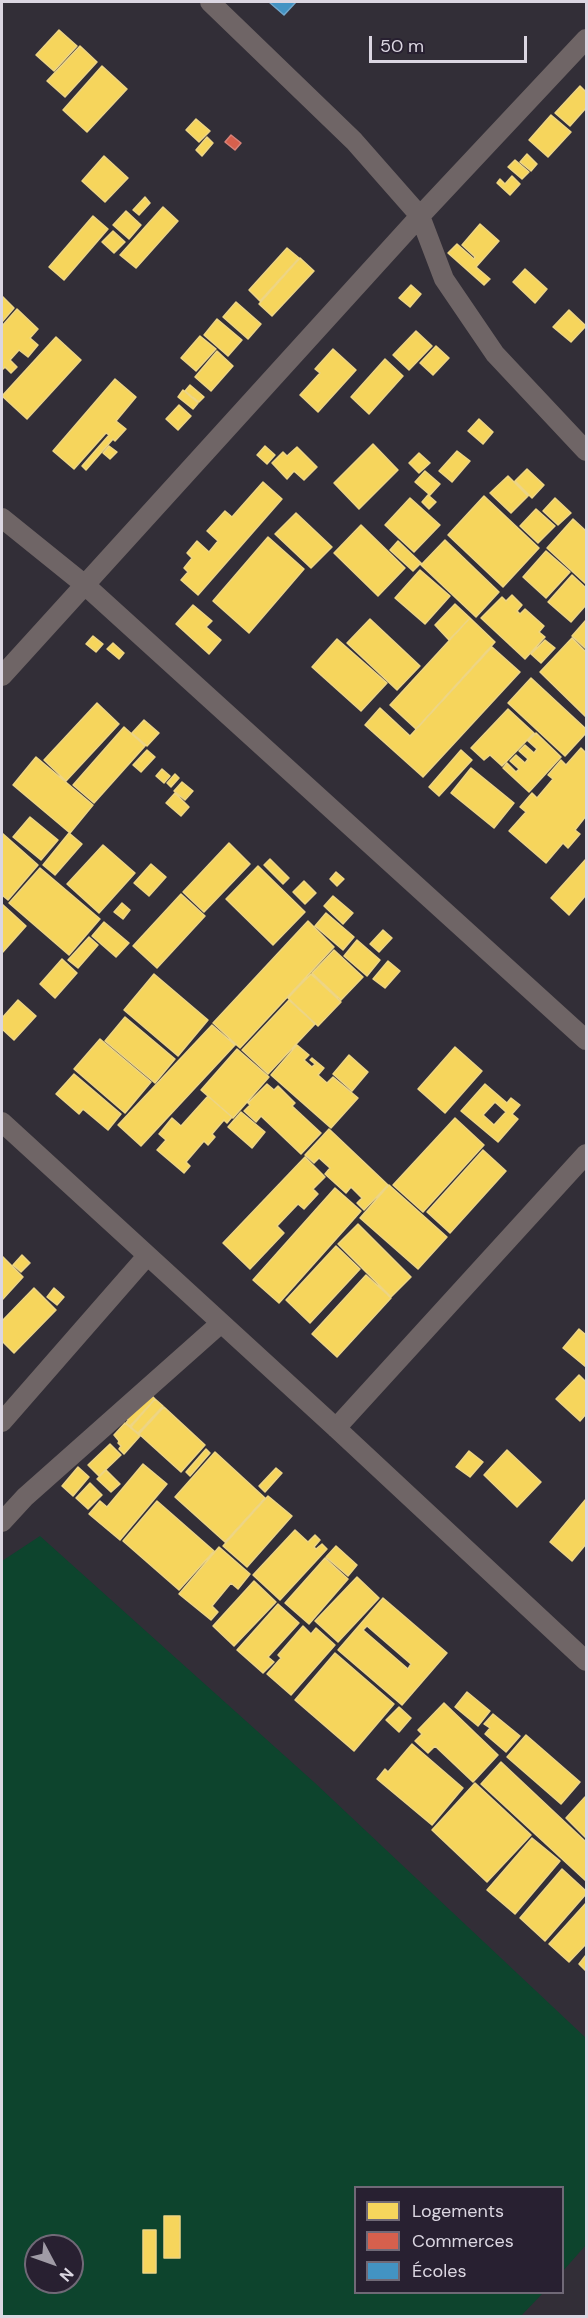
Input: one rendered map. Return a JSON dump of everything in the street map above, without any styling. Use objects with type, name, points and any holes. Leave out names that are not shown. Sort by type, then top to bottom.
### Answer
[{"type":"street","points":[[210,2],[354,141],[420,216],[444,279],[495,354],[586,451]]},
{"type":"street","points":[[2,676],[420,216],[586,39]]},
{"type":"street","points":[[2,518],[85,585],[586,1040]]},
{"type":"street","points":[[2,1122],[586,1661]]},
{"type":"street","points":[[336,1428],[586,1154]]},
{"type":"street","points":[[2,1422],[147,1256]]},
{"type":"street","points":[[2,1522],[25,1497],[221,1323]]},
{"type":"green space","points":[[40,1536],[315,1783],[586,2038],[586,2245],[564,2270],[564,2186],[354,2186],[354,2294],[542,2294],[521,2316],[2,2316],[2,1561]]},
{"type":"building: Logements","points":[[59,30],[77,46],[54,71],[36,55]]},
{"type":"building: Logements","points":[[80,46],[97,62],[65,97],[47,81]]},
{"type":"building: Logements","points":[[102,66],[127,89],[87,132],[63,110]]},
{"type":"building: Logements","points":[[580,86],[586,92],[586,108],[570,126],[555,113]]},
{"type":"building: Logements","points":[[551,115],[571,132],[548,157],[529,140]]},
{"type":"building: Logements","points":[[196,119],[210,131],[199,142],[186,130]]},
{"type":"building: Logements","points":[[207,137],[213,143],[202,156],[196,150]]},
{"type":"building: Logements","points":[[527,154],[537,164],[531,171],[520,162]]},
{"type":"building: Logements","points":[[104,156],[128,178],[105,202],[82,181]]},
{"type":"building: Logements","points":[[515,160],[529,172],[522,179],[508,167]]},
{"type":"building: Logements","points":[[512,176],[520,184],[510,195],[497,183],[500,179],[505,184]]},
{"type":"building: Logements","points":[[145,197],[150,203],[139,215],[133,210]]},
{"type":"building: Logements","points":[[163,207],[178,221],[136,268],[120,255]]},
{"type":"building: Logements","points":[[126,211],[141,225],[129,239],[113,225]]},
{"type":"building: Logements","points":[[93,216],[108,229],[64,280],[49,267]]},
{"type":"building: Logements","points":[[480,224],[499,241],[476,267],[490,279],[484,285],[448,253],[457,244],[474,259],[475,257],[462,245]]},
{"type":"building: Logements","points":[[113,231],[125,242],[114,253],[102,242]]},
{"type":"building: Logements","points":[[287,248],[299,258],[260,301],[249,290]]},
{"type":"building: Logements","points":[[300,258],[314,271],[272,316],[259,304]]},
{"type":"building: Logements","points":[[525,269],[547,289],[535,303],[513,282]]},
{"type":"building: Logements","points":[[411,285],[421,294],[410,307],[399,298]]},
{"type":"building: Logements","points":[[2,296],[14,308],[2,322]]},
{"type":"building: Logements","points":[[236,302],[261,324],[248,339],[223,317]]},
{"type":"building: Logements","points":[[17,309],[38,329],[30,338],[38,345],[28,357],[19,350],[10,360],[17,367],[11,373],[5,367],[2,370],[2,326]]},
{"type":"building: Logements","points":[[569,310],[586,326],[571,342],[553,327]]},
{"type":"building: Logements","points":[[217,319],[242,340],[228,356],[204,335]]},
{"type":"building: Logements","points":[[416,331],[432,346],[409,370],[393,355]]},
{"type":"building: Logements","points":[[200,336],[216,349],[196,371],[181,358]]},
{"type":"building: Logements","points":[[56,337],[81,360],[27,419],[2,396]]},
{"type":"building: Logements","points":[[436,346],[449,358],[433,375],[420,363]]},
{"type":"building: Logements","points":[[333,349],[356,370],[318,412],[300,395],[320,373],[315,369]]},
{"type":"building: Logements","points":[[217,351],[233,366],[211,391],[195,377]]},
{"type":"building: Logements","points":[[385,359],[403,376],[369,414],[351,397]]},
{"type":"building: Logements","points":[[115,379],[136,397],[116,421],[126,429],[115,441],[113,439],[86,470],[82,466],[109,435],[106,433],[74,469],[53,451]]},
{"type":"building: Logements","points":[[190,385],[204,397],[199,402],[185,391]]},
{"type":"building: Logements","points":[[183,390],[198,403],[193,409],[178,397]]},
{"type":"building: Logements","points":[[179,405],[191,416],[178,430],[166,419]]},
{"type":"building: Logements","points":[[479,419],[493,432],[483,444],[468,431]]},
{"type":"building: Logements","points":[[373,444],[398,470],[359,509],[334,483]]},
{"type":"building: Logements","points":[[109,446],[117,452],[110,459],[103,453]]},
{"type":"building: Logements","points":[[265,446],[275,455],[267,464],[257,455]]},
{"type":"building: Logements","points":[[297,447],[317,467],[304,480],[294,471],[287,479],[272,463],[283,452],[287,456]]},
{"type":"building: Logements","points":[[457,451],[470,461],[452,482],[439,471]]},
{"type":"building: Logements","points":[[419,453],[430,463],[419,473],[409,463]]},
{"type":"building: Logements","points":[[527,469],[544,485],[532,498],[515,481]]},
{"type":"building: Logements","points":[[425,471],[440,484],[430,495],[415,482]]},
{"type":"building: Logements","points":[[508,476],[528,496],[511,513],[490,493]]},
{"type":"building: Logements","points":[[263,482],[282,499],[198,595],[181,580],[188,572],[184,568],[192,558],[187,553],[197,541],[209,552],[218,541],[207,531],[225,511],[232,517]]},
{"type":"building: Logements","points":[[428,495],[436,502],[429,509],[422,502]]},
{"type":"building: Logements","points":[[484,496],[539,548],[503,587],[448,535]]},
{"type":"building: Logements","points":[[410,498],[440,525],[414,552],[385,525]]},
{"type":"building: Logements","points":[[555,498],[571,513],[558,525],[543,511]]},
{"type":"building: Logements","points":[[536,509],[555,526],[538,543],[520,526]]},
{"type":"building: Logements","points":[[296,513],[332,547],[311,568],[275,534]]},
{"type":"building: Logements","points":[[573,519],[586,531],[586,584],[547,548]]},
{"type":"building: Logements","points":[[361,525],[405,568],[378,596],[334,553]]},
{"type":"building: Logements","points":[[268,537],[304,569],[249,633],[213,601]]},
{"type":"building: Logements","points":[[445,540],[499,592],[476,617],[421,565]]},
{"type":"building: Logements","points":[[398,541],[421,563],[413,571],[390,550]]},
{"type":"building: Logements","points":[[546,551],[570,572],[546,598],[523,577]]},
{"type":"building: Logements","points":[[420,570],[450,596],[425,624],[395,598]]},
{"type":"building: Logements","points":[[572,575],[586,588],[586,605],[571,622],[548,602]]},
{"type":"building: Logements","points":[[512,595],[522,605],[517,611],[520,614],[525,609],[544,626],[539,632],[545,637],[525,659],[481,618],[502,597],[506,601]]},
{"type":"building: Logements","points":[[455,604],[470,618],[449,640],[435,625]]},
{"type":"building: Logements","points":[[193,605],[212,621],[206,627],[221,640],[209,654],[176,624]]},
{"type":"building: Logements","points":[[470,618],[495,642],[416,729],[390,705]]},
{"type":"building: Logements","points":[[370,619],[420,666],[397,690],[347,643]]},
{"type":"building: Logements","points":[[586,620],[586,649],[572,636]]},
{"type":"building: Logements","points":[[93,636],[103,644],[96,652],[86,644]]},
{"type":"building: Logements","points":[[572,638],[586,652],[586,717],[540,672]]},
{"type":"building: Logements","points":[[337,639],[387,683],[361,711],[312,667]]},
{"type":"building: Logements","points":[[545,640],[555,648],[541,663],[531,654]]},
{"type":"building: Logements","points":[[113,643],[124,653],[119,659],[107,649]]},
{"type":"building: Logements","points":[[492,647],[520,672],[423,777],[365,725],[380,708],[410,736]]},
{"type":"building: Logements","points":[[531,678],[586,729],[586,733],[565,756],[508,703]]},
{"type":"building: Logements","points":[[97,703],[119,724],[66,781],[44,760]]},
{"type":"building: Logements","points":[[508,709],[534,733],[502,766],[490,755],[484,760],[471,748]]},
{"type":"building: Logements","points":[[144,720],[159,733],[147,746],[132,733]]},
{"type":"building: Logements","points":[[124,727],[145,746],[94,803],[73,785]]},
{"type":"building: Logements","points":[[536,733],[561,757],[529,792],[503,768],[507,763],[516,772],[519,769],[510,761],[516,755],[525,763],[528,759],[519,751],[525,745],[534,753],[537,749],[528,741]]},
{"type":"building: Logements","points":[[581,748],[586,753],[586,816],[575,830],[580,834],[568,848],[563,843],[546,863],[509,831],[526,812],[520,807],[532,793],[537,798],[553,779],[548,775],[561,760],[566,765]]},
{"type":"building: Logements","points":[[147,750],[155,757],[141,772],[133,765]]},
{"type":"building: Logements","points":[[461,750],[472,760],[439,796],[429,787]]},
{"type":"building: Logements","points":[[36,757],[93,805],[70,833],[13,785]]},
{"type":"building: Logements","points":[[471,768],[514,803],[494,828],[451,793]]},
{"type":"building: Logements","points":[[162,769],[170,776],[164,783],[156,776]]},
{"type":"building: Logements","points":[[175,774],[179,778],[171,787],[167,783]]},
{"type":"building: Logements","points":[[182,782],[193,791],[185,800],[174,791]]},
{"type":"building: Logements","points":[[175,793],[189,807],[181,816],[166,803]]},
{"type":"building: Logements","points":[[30,817],[58,840],[41,860],[13,837]]},
{"type":"building: Logements","points":[[2,833],[38,865],[8,900],[2,895]]},
{"type":"building: Logements","points":[[69,833],[82,844],[55,875],[43,865]]},
{"type":"building: Logements","points":[[229,843],[250,864],[204,912],[183,892]]},
{"type":"building: Logements","points":[[103,845],[135,873],[99,913],[67,884]]},
{"type":"building: Logements","points":[[270,859],[289,878],[283,884],[264,865]]},
{"type":"building: Logements","points":[[586,859],[586,895],[569,915],[551,898]]},
{"type":"building: Logements","points":[[151,864],[166,877],[149,896],[134,883]]},
{"type":"building: Logements","points":[[258,866],[305,912],[273,945],[226,899]]},
{"type":"building: Logements","points":[[40,868],[100,919],[69,955],[9,903]]},
{"type":"building: Logements","points":[[336,872],[344,879],[337,886],[330,879]]},
{"type":"building: Logements","points":[[304,881],[316,893],[305,904],[293,892]]},
{"type":"building: Logements","points":[[181,894],[205,916],[157,968],[133,946]]},
{"type":"building: Logements","points":[[333,896],[353,913],[343,924],[324,906]]},
{"type":"building: Logements","points":[[122,903],[130,910],[123,919],[114,912]]},
{"type":"building: Logements","points":[[2,904],[26,926],[2,953]]},
{"type":"building: Logements","points":[[326,913],[354,937],[343,950],[315,926]]},
{"type":"building: Logements","points":[[308,921],[334,947],[240,1048],[213,1023]]},
{"type":"building: Logements","points":[[104,922],[129,943],[116,957],[92,936]]},
{"type":"building: Logements","points":[[383,930],[392,938],[379,952],[370,944]]},
{"type":"building: Logements","points":[[89,937],[98,945],[78,968],[68,960]]},
{"type":"building: Logements","points":[[357,940],[380,960],[367,976],[344,956]]},
{"type":"building: Logements","points":[[334,950],[363,977],[341,1000],[312,973]]},
{"type":"building: Logements","points":[[62,959],[77,973],[55,998],[40,984]]},
{"type":"building: Logements","points":[[388,961],[400,971],[385,988],[373,979]]},
{"type":"building: Logements","points":[[154,974],[208,1020],[178,1056],[124,1010]]},
{"type":"building: Logements","points":[[311,974],[341,1002],[318,1026],[288,998]]},
{"type":"building: Logements","points":[[18,1000],[36,1016],[14,1040],[2,1029],[2,1018]]},
{"type":"building: Logements","points":[[289,1000],[315,1024],[268,1074],[242,1050]]},
{"type":"building: Logements","points":[[125,1017],[175,1059],[155,1083],[105,1041]]},
{"type":"building: Logements","points":[[212,1025],[235,1045],[141,1146],[118,1125]]},
{"type":"building: Logements","points":[[100,1039],[151,1082],[125,1113],[74,1069]]},
{"type":"building: Logements","points":[[297,1045],[309,1055],[304,1060],[312,1067],[315,1064],[310,1060],[312,1058],[324,1068],[318,1075],[327,1083],[333,1077],[358,1098],[331,1128],[271,1075]]},
{"type":"building: Logements","points":[[455,1047],[482,1071],[445,1113],[418,1089]]},
{"type":"building: Logements","points":[[237,1049],[269,1077],[233,1118],[201,1090]]},
{"type":"building: Logements","points":[[349,1055],[368,1072],[352,1091],[333,1074]]},
{"type":"building: Logements","points":[[74,1074],[121,1114],[108,1130],[83,1109],[79,1114],[56,1094]]},
{"type":"building: Logements","points":[[267,1084],[274,1090],[278,1086],[295,1103],[292,1106],[321,1133],[301,1154],[261,1116],[256,1122],[244,1111],[250,1105],[248,1103]]},
{"type":"building: Logements","points":[[485,1084],[507,1103],[511,1098],[520,1105],[512,1114],[518,1119],[498,1142],[461,1111]],"holes":[[[495,1102],[506,1112],[494,1125],[483,1115]]]},
{"type":"building: Logements","points":[[208,1096],[232,1117],[227,1123],[224,1120],[212,1134],[215,1137],[208,1145],[204,1141],[186,1162],[190,1166],[184,1173],[157,1150],[166,1140],[159,1134],[172,1118],[181,1126]]},
{"type":"building: Logements","points":[[241,1112],[265,1132],[252,1148],[228,1127]]},
{"type":"building: Logements","points":[[455,1118],[484,1145],[423,1212],[393,1185]]},
{"type":"building: Logements","points":[[329,1129],[388,1185],[364,1210],[357,1203],[362,1198],[351,1187],[346,1193],[325,1174],[330,1168],[319,1158],[314,1163],[305,1155]]},
{"type":"building: Logements","points":[[483,1150],[506,1171],[450,1233],[427,1212]]},
{"type":"building: Logements","points":[[305,1157],[325,1177],[313,1189],[318,1194],[304,1209],[298,1204],[277,1226],[284,1233],[250,1269],[223,1243]]},
{"type":"building: Logements","points":[[389,1185],[447,1237],[418,1269],[360,1218]]},
{"type":"building: Logements","points":[[335,1188],[361,1211],[279,1303],[253,1280]]},
{"type":"building: Logements","points":[[358,1224],[411,1277],[391,1297],[338,1244]]},
{"type":"building: Logements","points":[[336,1246],[360,1269],[310,1323],[286,1300]]},
{"type":"building: Logements","points":[[22,1255],[30,1263],[21,1272],[13,1265]]},
{"type":"building: Logements","points":[[2,1256],[23,1277],[2,1300]]},
{"type":"building: Logements","points":[[366,1275],[391,1298],[337,1357],[312,1334]]},
{"type":"building: Logements","points":[[34,1288],[56,1310],[14,1353],[2,1341],[2,1321]]},
{"type":"building: Logements","points":[[54,1288],[64,1297],[57,1305],[47,1297]]},
{"type":"building: Logements","points":[[579,1329],[586,1335],[586,1367],[563,1348]]},
{"type":"building: Logements","points":[[579,1375],[586,1382],[586,1414],[580,1421],[556,1399]]},
{"type":"building: Logements","points":[[146,1390],[155,1399],[130,1426],[123,1415]]},
{"type":"building: Logements","points":[[155,1399],[163,1406],[138,1433],[131,1427]]},
{"type":"building: Logements","points":[[164,1407],[205,1445],[181,1472],[139,1434]]},
{"type":"building: Logements","points":[[125,1423],[140,1436],[124,1454],[119,1449],[121,1446],[114,1435]]},
{"type":"building: Logements","points":[[110,1444],[121,1455],[99,1476],[88,1465]]},
{"type":"building: Logements","points":[[206,1449],[210,1453],[190,1476],[186,1472]]},
{"type":"building: Logements","points":[[507,1450],[541,1482],[517,1507],[484,1475]]},
{"type":"building: Logements","points":[[469,1451],[483,1462],[470,1477],[456,1467]]},
{"type":"building: Logements","points":[[215,1452],[265,1498],[225,1542],[175,1497]]},
{"type":"building: Logements","points":[[143,1464],[167,1484],[120,1540],[89,1514],[100,1501],[107,1507]]},
{"type":"building: Logements","points":[[78,1467],[89,1477],[73,1496],[62,1486]]},
{"type":"building: Logements","points":[[276,1468],[282,1473],[265,1492],[259,1486]]},
{"type":"building: Logements","points":[[106,1470],[120,1484],[111,1492],[97,1479]]},
{"type":"building: Logements","points":[[90,1483],[102,1495],[88,1509],[76,1498]]},
{"type":"building: Logements","points":[[268,1496],[292,1516],[247,1567],[223,1546]]},
{"type":"building: Logements","points":[[586,1499],[586,1544],[572,1561],[550,1542]]},
{"type":"building: Logements","points":[[157,1501],[214,1551],[179,1590],[123,1541]]},
{"type":"building: Logements","points":[[295,1530],[308,1542],[315,1535],[320,1540],[314,1547],[316,1549],[322,1544],[327,1549],[280,1600],[253,1575]]},
{"type":"building: Logements","points":[[336,1546],[357,1565],[348,1576],[326,1557]]},
{"type":"building: Logements","points":[[219,1547],[250,1574],[238,1589],[231,1583],[212,1606],[218,1612],[211,1620],[179,1594]]},
{"type":"building: Logements","points":[[325,1558],[348,1579],[309,1624],[285,1603]]},
{"type":"building: Logements","points":[[357,1577],[379,1598],[338,1642],[315,1621]]},
{"type":"building: Logements","points":[[254,1581],[276,1602],[234,1646],[213,1626]]},
{"type":"building: Logements","points":[[383,1598],[447,1653],[402,1705],[338,1650]],"holes":[[[367,1626],[411,1664],[408,1669],[363,1630]]]},
{"type":"building: Logements","points":[[278,1604],[299,1623],[268,1657],[274,1662],[263,1673],[237,1650]]},
{"type":"building: Logements","points":[[303,1626],[311,1634],[316,1628],[335,1645],[291,1695],[267,1674],[281,1658],[278,1655]]},
{"type":"building: Logements","points":[[335,1653],[394,1704],[354,1751],[295,1700]]},
{"type":"building: Logements","points":[[467,1692],[490,1711],[478,1726],[455,1707]]},
{"type":"building: Logements","points":[[444,1703],[498,1755],[473,1782],[435,1746],[428,1753],[415,1741],[422,1734],[418,1730]]},
{"type":"building: Logements","points":[[399,1707],[411,1718],[399,1732],[386,1720]]},
{"type":"building: Logements","points":[[493,1714],[520,1736],[506,1752],[485,1734],[490,1728],[484,1724]]},
{"type":"building: Logements","points":[[526,1735],[580,1782],[561,1804],[507,1757]]},
{"type":"building: Logements","points":[[412,1744],[463,1788],[432,1825],[377,1779],[385,1769],[388,1772]]},
{"type":"building: Logements","points":[[501,1762],[586,1842],[586,1881],[481,1784]]},
{"type":"building: Logements","points":[[475,1783],[531,1835],[487,1882],[432,1830]]},
{"type":"building: Logements","points":[[586,1798],[586,1838],[566,1818]]},
{"type":"building: Logements","points":[[532,1838],[560,1861],[515,1914],[487,1890]]},
{"type":"building: Logements","points":[[562,1869],[586,1891],[586,1894],[545,1941],[520,1918]]},
{"type":"building: Logements","points":[[586,1903],[586,1944],[569,1962],[549,1944]]},
{"type":"building: Logements","points":[[586,1955],[586,1971],[579,1964]]},
{"type":"building: Logements","points":[[164,2216],[180,2216],[180,2258],[164,2258]]},
{"type":"building: Logements","points":[[143,2230],[156,2230],[156,2273],[143,2273]]},
{"type":"building: Commerces","points":[[231,135],[241,143],[235,150],[225,142]]},
{"type":"building: Écoles","points":[[269,2],[296,2],[284,15]]}]
